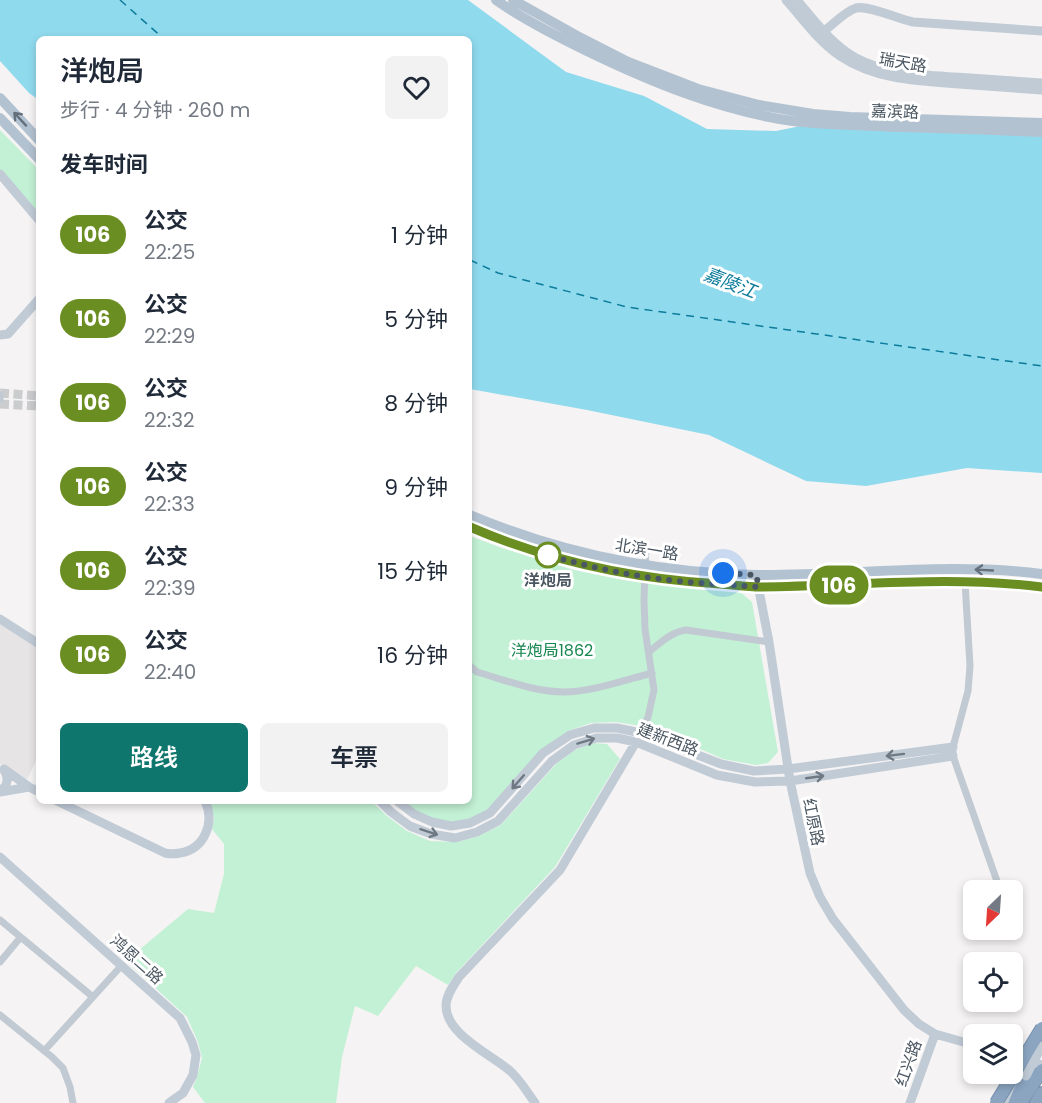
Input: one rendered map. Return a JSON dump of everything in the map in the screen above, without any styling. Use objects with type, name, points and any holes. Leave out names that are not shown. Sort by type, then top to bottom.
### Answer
[{"type":"highway","points":[[996,1103],[1042,1028]]},
{"type":"highway","points":[[1021,1103],[1042,1070]]},
{"type":"highway","points":[[1015,1103],[1026,1076]]},
{"type":"highway","points":[[1036,1103],[1042,1093]]},
{"type":"main road","name":"嘉滨路","points":[[496,0],[554,35],[604,59],[699,98],[748,113],[793,121],[848,125],[1042,132]]},
{"type":"main road","name":"嘉滨路","points":[[513,0],[628,62],[698,89],[759,105],[813,114],[850,117],[1042,123]]},
{"type":"main road","points":[[0,98],[36,137]]},
{"type":"main road","points":[[0,117],[36,156]]},
{"type":"main road","name":"北滨一路","points":[[472,516],[506,531],[578,552],[627,563],[689,571],[756,575],[964,569],[1042,574]]},
{"type":"main road","name":"北滨一路","points":[[472,528],[505,542],[575,563],[625,574],[687,582],[759,587],[965,582],[1042,586]]},
{"type":"street","name":"瑞天路","points":[[786,0],[838,55],[872,72],[916,81],[1042,90]]},
{"type":"street","name":"瑞天路","points":[[797,0],[841,48],[873,65],[896,72],[1042,83]]},
{"type":"street","points":[[824,31],[846,13],[856,8],[866,8],[913,22],[1042,32]]},
{"type":"street","points":[[0,174],[36,216]]},
{"type":"street","points":[[0,335],[8,334],[36,302]]},
{"type":"street","points":[[535,1103],[511,1071],[472,1045],[448,1020],[445,1005],[450,990],[459,976],[560,870],[648,717],[654,690],[645,629],[646,546]]},
{"type":"street","name":"红原路","points":[[756,575],[769,642],[788,769],[810,873],[833,919],[904,1010],[935,1034]]},
{"type":"street","points":[[965,582],[970,666],[968,691],[953,752],[997,880]]},
{"type":"street","points":[[0,619],[36,642]]},
{"type":"street","points":[[649,652],[671,635],[686,630],[769,642]]},
{"type":"street","points":[[472,668],[477,672],[539,690],[564,692],[652,673]]},
{"type":"street","name":"建新西路","points":[[401,804],[414,814],[432,822],[451,826],[470,823],[490,813],[543,753],[570,735],[594,728],[617,728],[717,775],[755,782],[790,780],[953,752]]},
{"type":"street","name":"建新西路","points":[[383,804],[410,826],[431,834],[455,838],[477,832],[498,821],[552,761],[574,745],[596,738],[638,737],[721,764],[754,771],[953,752]]},
{"type":"street","points":[[2,768],[36,790]]},
{"type":"street","points":[[0,791],[7,782],[6,773],[2,768]]},
{"type":"street","points":[[0,791],[29,787]]},
{"type":"street","points":[[63,804],[165,853],[179,854],[200,843],[207,830],[210,816],[206,804]]},
{"type":"street","name":"鸿恩二路","points":[[0,857],[180,1018],[196,1055],[194,1075],[183,1093],[169,1103]]},
{"type":"street","points":[[0,920],[93,997]]},
{"type":"street","points":[[0,962],[20,938]]},
{"type":"street","points":[[44,1051],[122,965]]},
{"type":"street","points":[[0,1015],[63,1068],[73,1103]]},
{"type":"street","points":[[935,1034],[963,1040]]},
{"type":"street","name":"红兴路","points":[[910,1103],[935,1034]]},
{"type":"street","points":[[1009,1103],[1039,1055],[1042,1046]]},
{"type":"street","points":[[1023,1051],[1039,1055]]},
{"type":"street","points":[[1023,1060],[1042,1065]]},
{"type":"street","points":[[1002,1103],[1026,1076]]},
{"type":"shaded area","points":[[0,624],[36,647],[36,760],[27,780],[0,764]]},
{"type":"green space","points":[[0,130],[36,167],[36,213],[0,170]]},
{"type":"green space","name":"洋炮局1862","points":[[472,537],[574,570],[624,580],[688,588],[739,591],[752,602],[778,752],[768,763],[756,765],[723,759],[653,728],[616,722],[591,723],[568,731],[489,811],[469,821],[450,823],[433,820],[415,811],[408,804],[472,804]]},
{"type":"green space","points":[[593,743],[607,744],[620,759],[555,867],[456,973],[448,985],[416,966],[378,1016],[355,1006],[342,1057],[336,1103],[205,1103],[193,1087],[202,1058],[187,1017],[126,961],[188,909],[214,913],[224,874],[224,844],[212,829],[214,818],[210,804],[374,804],[407,831],[430,841],[457,842],[479,836],[501,825],[557,763],[575,750]]},
{"type":"water","name":"嘉陵江","points":[[0,0],[468,0],[566,72],[644,96],[707,129],[776,131],[850,116],[1042,133],[1042,473],[967,468],[866,486],[806,481],[709,435],[472,389],[472,36],[36,36],[36,98],[0,61]]},
{"type":"ferry route","points":[[120,0],[161,36]]},
{"type":"ferry route","points":[[472,261],[498,273],[627,307],[1042,366]]},
{"type":"tunnel","points":[[0,393],[36,396]]},
{"type":"tunnel","points":[[0,404],[36,406]]},
{"type":"bus line","name":"106","points":[[472,528],[505,542],[575,563],[625,574],[687,582],[759,587],[965,582],[1024,584],[1042,587]]},
{"type":"place","name":"洋炮局","points":[[548,555]]},
{"type":"route","points":[[548,555],[540,553],[625,574],[687,582],[759,587],[756,575],[723,573]]}]
